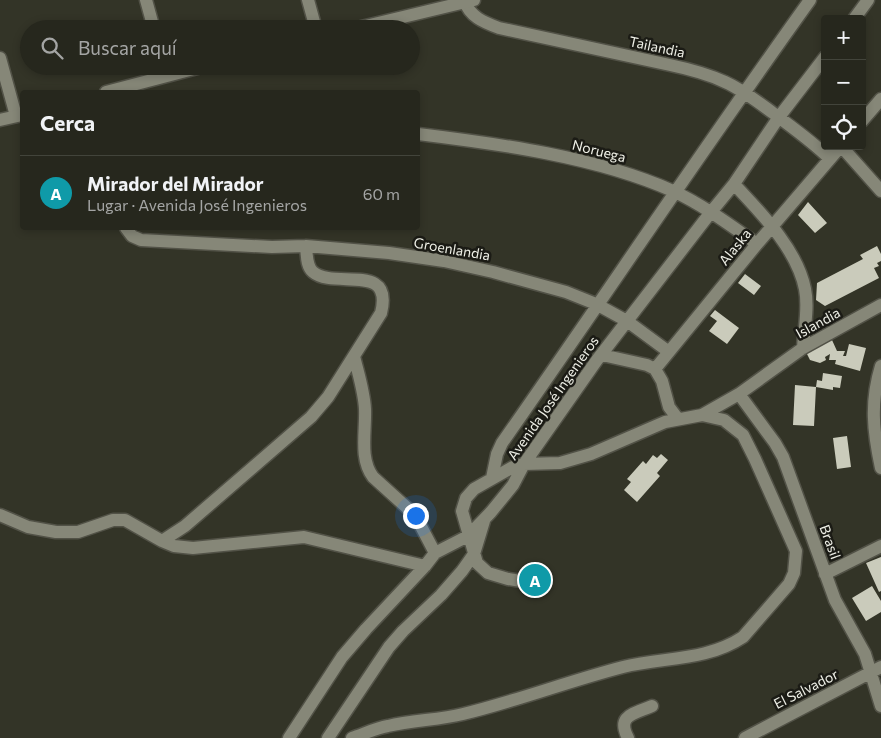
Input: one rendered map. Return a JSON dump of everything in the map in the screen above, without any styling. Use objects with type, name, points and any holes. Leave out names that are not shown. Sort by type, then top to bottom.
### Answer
[{"type":"street","points":[[146,0],[152,20]]},
{"type":"street","points":[[308,0],[314,20]]},
{"type":"street","points":[[492,478],[497,454],[502,443],[599,305],[744,92],[810,0]]},
{"type":"street","points":[[857,15],[868,0]]},
{"type":"street","points":[[390,20],[468,1]]},
{"type":"street","name":"Tailandia","points":[[468,1],[468,9],[476,17],[484,23],[499,28],[697,71],[724,82],[744,92],[814,143],[830,159]]},
{"type":"street","points":[[0,58],[19,116],[0,120]]},
{"type":"street","name":"Avenida José Ingenieros","points":[[289,738],[342,657],[435,553],[468,536],[486,518],[513,484],[524,464],[602,355],[734,184],[779,118],[823,60]]},
{"type":"street","points":[[112,90],[155,75]]},
{"type":"street","points":[[866,116],[881,99]]},
{"type":"street","name":"Noruega","points":[[420,134],[507,146],[559,156],[647,180],[676,192],[711,212],[757,244]]},
{"type":"street","name":"Alaska","points":[[655,369],[772,226],[838,150]]},
{"type":"street","points":[[845,150],[881,191]]},
{"type":"street","points":[[734,184],[772,226],[793,257],[800,272],[805,290],[803,348]]},
{"type":"street","name":"Groenlandia","points":[[128,230],[132,236],[140,240],[272,247],[306,246],[389,253],[444,261],[493,272],[566,292],[599,305],[627,321],[669,352]]},
{"type":"street","points":[[162,541],[185,526],[311,417],[328,397],[381,313],[384,301],[378,286],[370,282],[321,276],[312,272],[308,264],[306,246]]},
{"type":"street","name":"Islandia","points":[[702,415],[739,394],[771,369],[803,348],[881,305]]},
{"type":"street","points":[[602,355],[647,365],[655,369],[662,381],[669,407],[678,419]]},
{"type":"street","points":[[354,356],[365,408],[365,461],[368,469],[373,477],[415,515],[435,553]]},
{"type":"street","points":[[881,366],[875,388],[873,412],[874,435],[881,468]]},
{"type":"street","name":"Brasil","points":[[739,394],[770,435],[783,457],[825,574],[842,613],[876,670],[881,706]]},
{"type":"street","points":[[352,738],[386,726],[460,715],[490,708],[623,667],[650,661],[680,659],[718,650],[734,643],[743,636],[789,584],[794,574],[796,551],[756,459],[743,435],[724,420],[702,415],[665,422],[591,454],[560,463],[513,466],[474,489],[466,498],[462,511],[477,563],[488,573],[508,579],[540,584]]},
{"type":"street","points":[[0,515],[28,526],[56,532],[78,532],[113,520],[125,520],[174,546],[193,548],[304,537],[425,566]]},
{"type":"street","points":[[328,738],[389,648],[403,631],[441,595],[462,571],[474,554],[486,518]]},
{"type":"street","points":[[825,574],[881,546]]},
{"type":"street","name":"El Salvador","points":[[745,738],[876,670]]},
{"type":"street","points":[[628,738],[623,728],[624,721],[628,716],[652,706]]},
{"type":"building","points":[[808,202],[827,223],[815,233],[798,215]]},
{"type":"building","points":[[877,246],[881,254],[881,261],[877,263],[879,266],[874,268],[879,278],[825,306],[816,300],[817,283],[863,259],[860,255]]},
{"type":"building","points":[[745,274],[761,286],[754,295],[738,283]]},
{"type":"building","points":[[715,310],[739,328],[727,344],[709,331],[717,321],[710,316]]},
{"type":"building","points":[[832,340],[837,351],[845,351],[843,356],[846,356],[849,344],[866,348],[860,371],[835,364],[836,360],[829,360],[830,354],[825,357],[826,360],[820,363],[810,360],[806,352]]},
{"type":"building","points":[[823,373],[842,376],[840,388],[833,387],[833,390],[816,387],[817,380],[822,381]]},
{"type":"building","points":[[795,385],[816,387],[814,426],[793,425]]},
{"type":"building","points":[[847,436],[851,467],[837,469],[833,438]]},
{"type":"building","points":[[661,454],[668,460],[657,473],[660,476],[637,502],[624,490],[631,482],[627,479],[643,461],[646,464],[653,455],[657,458]]},
{"type":"building","points":[[881,557],[881,591],[879,592],[866,563]]},
{"type":"building","points":[[872,586],[881,601],[881,612],[866,621],[852,598]]},
{"type":"place","name":"Mirador del Mirador","points":[[535,580]]}]
